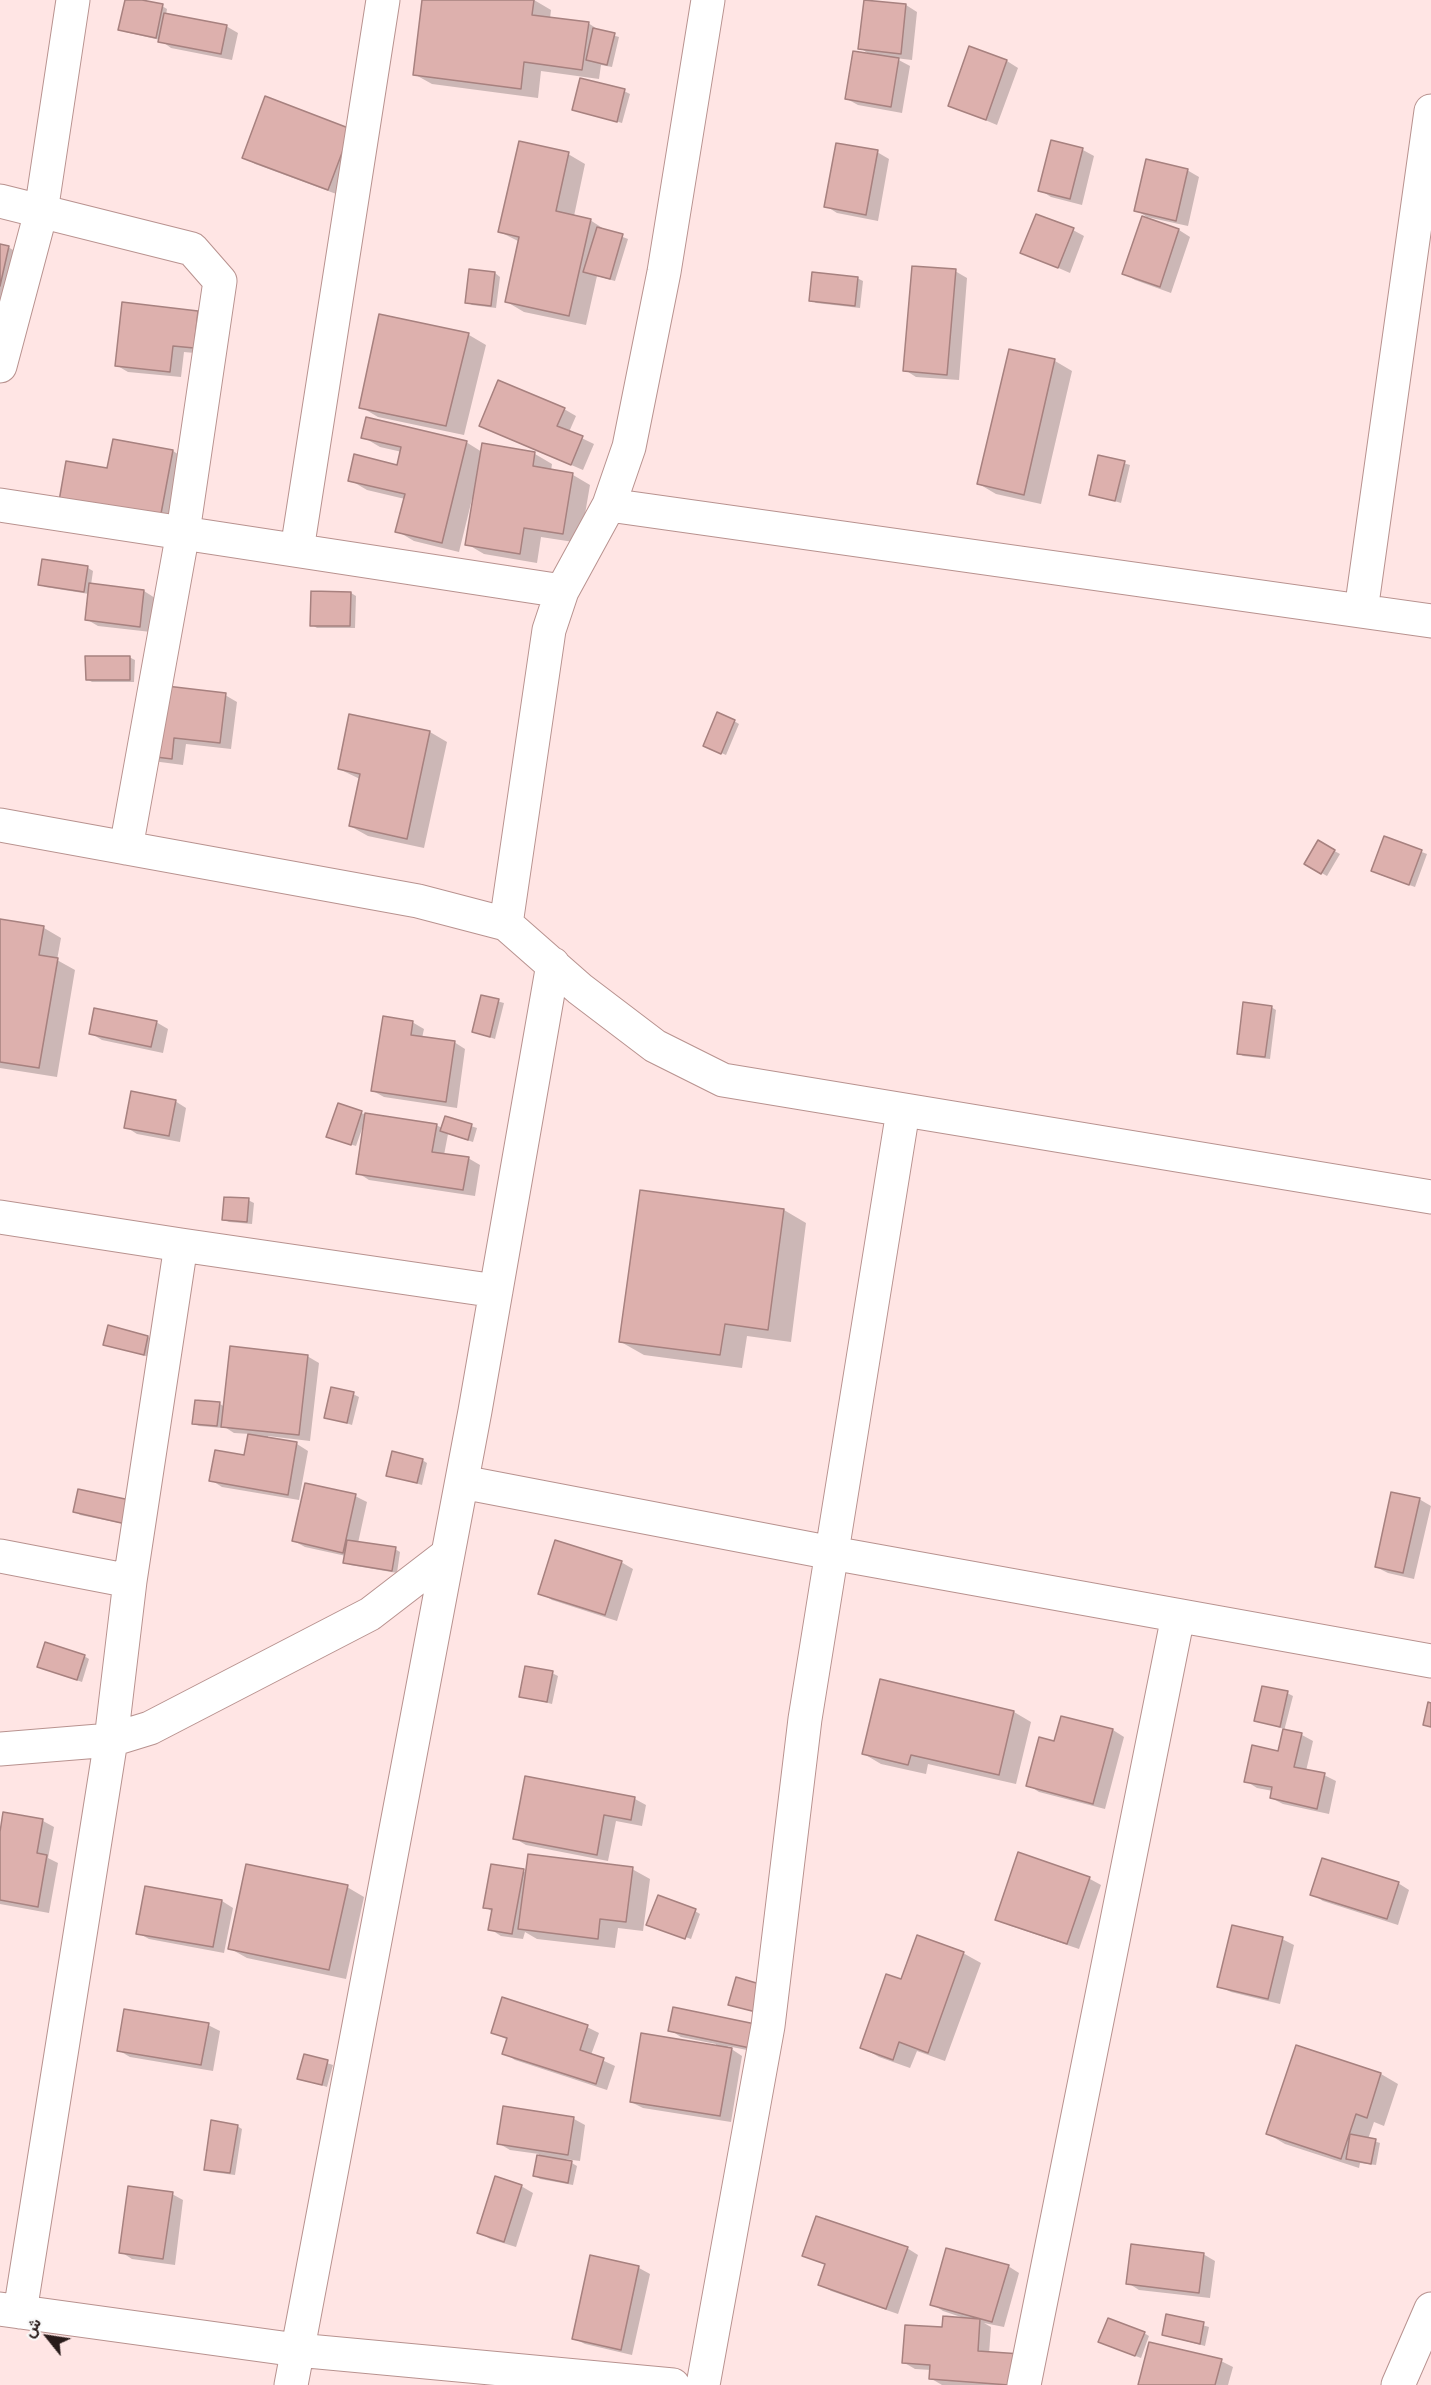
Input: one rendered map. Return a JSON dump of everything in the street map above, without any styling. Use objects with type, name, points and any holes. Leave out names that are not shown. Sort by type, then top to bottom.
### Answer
[{"type":"street","points":[[0,366],[41,212],[73,0]]},
{"type":"street","points":[[297,550],[383,0]]},
{"type":"street","points":[[506,924],[549,630],[562,591],[609,505],[629,447],[664,272],[708,0]]},
{"type":"street","points":[[1360,611],[1431,111]]},
{"type":"street","points":[[0,201],[192,249],[220,281],[183,532],[126,848]]},
{"type":"street","points":[[0,505],[562,591]]},
{"type":"street","points":[[609,505],[1431,621]]},
{"type":"street","points":[[0,825],[418,901],[469,912],[506,924],[580,989],[655,1046],[723,1080],[1431,1197]]},
{"type":"street","points":[[291,2385],[462,1482],[553,964]]},
{"type":"street","points":[[703,2385],[768,2026],[805,1719],[903,1111]]},
{"type":"street","points":[[0,1216],[496,1291]]},
{"type":"street","points":[[181,1245],[130,1581],[111,1740],[10,2310],[297,2350],[673,2385]]},
{"type":"street","points":[[462,1482],[832,1553],[1431,1661]]},
{"type":"street","points":[[0,1749],[111,1740],[150,1728],[370,1614],[448,1554]]},
{"type":"street","points":[[0,1556],[130,1581]]},
{"type":"street","points":[[1024,2385],[1178,1616]]},
{"type":"street","points":[[1398,2385],[1431,2309]]},
{"type":"building","points":[[125,0],[163,4],[156,38],[118,30]]},
{"type":"building","points":[[422,0],[534,0],[532,15],[589,22],[582,70],[524,62],[521,89],[413,75]]},
{"type":"building","points":[[864,0],[906,4],[901,54],[858,49]]},
{"type":"building","points":[[164,13],[227,25],[221,54],[158,42]]},
{"type":"building","points":[[593,28],[615,33],[607,65],[586,60]]},
{"type":"building","points":[[969,46],[1007,60],[986,120],[948,106]]},
{"type":"building","points":[[853,51],[899,58],[891,107],[845,99]]},
{"type":"building","points":[[580,78],[625,89],[617,122],[572,110]]},
{"type":"building","points":[[265,96],[351,129],[328,190],[242,158]]},
{"type":"building","points":[[1051,140],[1083,148],[1070,199],[1038,191]]},
{"type":"building","points":[[519,141],[569,152],[556,211],[591,219],[569,316],[505,302],[519,237],[498,232]]},
{"type":"building","points":[[836,143],[878,150],[866,215],[824,207]]},
{"type":"building","points":[[1146,159],[1188,169],[1176,221],[1134,211]]},
{"type":"building","points":[[1036,214],[1074,228],[1058,268],[1020,253]]},
{"type":"building","points":[[1142,216],[1179,229],[1160,287],[1122,274]]},
{"type":"building","points":[[597,227],[623,234],[610,279],[583,272]]},
{"type":"building","points":[[0,244],[9,246],[0,286]]},
{"type":"building","points":[[912,266],[956,269],[947,375],[903,371]]},
{"type":"building","points":[[469,269],[495,272],[491,306],[465,303]]},
{"type":"building","points":[[812,272],[858,277],[855,306],[809,301]]},
{"type":"building","points":[[122,302],[198,311],[194,348],[173,346],[170,372],[115,366]]},
{"type":"building","points":[[379,314],[469,333],[446,426],[359,408]]},
{"type":"building","points":[[1009,349],[1055,359],[1024,495],[977,484]]},
{"type":"building","points":[[498,380],[565,408],[557,426],[583,436],[571,465],[479,426]]},
{"type":"building","points":[[366,417],[467,441],[442,543],[395,532],[405,494],[348,481],[354,454],[397,465],[401,447],[361,438]]},
{"type":"building","points":[[113,439],[173,450],[160,519],[59,501],[66,461],[107,468]]},
{"type":"building","points":[[482,443],[535,452],[533,466],[573,473],[563,534],[524,528],[520,554],[465,545]]},
{"type":"building","points":[[1098,455],[1125,461],[1115,501],[1089,495]]},
{"type":"building","points":[[42,559],[88,566],[84,592],[38,585]]},
{"type":"building","points":[[89,583],[144,590],[140,627],[85,620]]},
{"type":"building","points":[[311,591],[351,592],[350,626],[310,626]]},
{"type":"building","points":[[85,656],[130,656],[130,680],[86,680]]},
{"type":"building","points":[[141,683],[226,693],[220,743],[174,738],[172,759],[132,754]]},
{"type":"building","points":[[717,712],[735,720],[721,754],[703,746]]},
{"type":"building","points":[[349,714],[430,731],[407,839],[349,826],[360,774],[338,769]]},
{"type":"building","points":[[1384,836],[1422,850],[1409,885],[1371,871]]},
{"type":"building","points":[[1318,840],[1335,850],[1321,874],[1304,864]]},
{"type":"building","points":[[0,919],[44,926],[39,955],[58,958],[39,1068],[0,1062]]},
{"type":"building","points":[[481,995],[499,999],[490,1037],[472,1032]]},
{"type":"building","points":[[1243,1002],[1272,1006],[1265,1057],[1237,1054]]},
{"type":"building","points":[[94,1008],[157,1021],[151,1047],[89,1034]]},
{"type":"building","points":[[383,1016],[413,1021],[411,1035],[455,1041],[446,1102],[371,1091]]},
{"type":"building","points":[[131,1091],[176,1100],[169,1136],[124,1128]]},
{"type":"building","points":[[338,1103],[362,1111],[351,1145],[326,1137]]},
{"type":"building","points":[[365,1113],[437,1124],[432,1152],[469,1157],[463,1190],[356,1174]]},
{"type":"building","points":[[445,1116],[472,1124],[468,1140],[440,1131]]},
{"type":"building","points":[[640,1190],[784,1209],[768,1330],[725,1324],[720,1355],[619,1342]]},
{"type":"building","points":[[224,1197],[249,1198],[247,1222],[222,1220]]},
{"type":"building","points":[[108,1325],[148,1336],[144,1355],[103,1345]]},
{"type":"building","points":[[230,1346],[308,1355],[299,1435],[221,1427]]},
{"type":"building","points":[[331,1387],[354,1392],[347,1423],[324,1418]]},
{"type":"building","points":[[195,1400],[220,1402],[217,1426],[192,1424]]},
{"type":"building","points":[[248,1434],[297,1442],[288,1495],[209,1481],[215,1450],[244,1455]]},
{"type":"building","points":[[392,1451],[423,1459],[417,1483],[386,1476]]},
{"type":"building","points":[[305,1483],[356,1494],[343,1553],[292,1541]]},
{"type":"building","points":[[78,1489],[144,1503],[139,1527],[73,1512]]},
{"type":"building","points":[[1391,1492],[1420,1498],[1403,1573],[1375,1567]]},
{"type":"building","points":[[347,1540],[396,1547],[392,1571],[343,1563]]},
{"type":"building","points":[[555,1540],[622,1561],[605,1615],[538,1594]]},
{"type":"building","points":[[45,1642],[85,1655],[77,1680],[37,1667]]},
{"type":"building","points":[[525,1666],[553,1671],[547,1702],[519,1697]]},
{"type":"building","points":[[880,1679],[1014,1711],[999,1775],[911,1755],[908,1765],[862,1754]]},
{"type":"building","points":[[1262,1686],[1288,1691],[1280,1727],[1254,1721]]},
{"type":"building","points":[[1428,1702],[1431,1703],[1431,1727],[1423,1725]]},
{"type":"building","points":[[1061,1716],[1113,1729],[1093,1804],[1026,1786],[1039,1737],[1054,1741]]},
{"type":"building","points":[[1283,1729],[1302,1733],[1294,1767],[1325,1773],[1317,1809],[1270,1798],[1272,1787],[1244,1782],[1252,1745],[1278,1751]]},
{"type":"building","points":[[525,1776],[635,1797],[631,1820],[604,1815],[597,1855],[513,1839]]},
{"type":"building","points":[[3,1812],[43,1819],[37,1853],[47,1855],[38,1907],[0,1900],[0,1832]]},
{"type":"building","points":[[1018,1852],[1090,1877],[1067,1944],[995,1920]]},
{"type":"building","points":[[528,1854],[633,1867],[626,1922],[600,1919],[598,1939],[518,1929]]},
{"type":"building","points":[[1322,1858],[1399,1882],[1387,1919],[1310,1895]]},
{"type":"building","points":[[246,1864],[348,1885],[329,1970],[228,1949]]},
{"type":"building","points":[[491,1864],[524,1869],[512,1934],[488,1930],[492,1909],[483,1908]]},
{"type":"building","points":[[145,1886],[222,1900],[213,1947],[136,1934]]},
{"type":"building","points":[[658,1895],[696,1909],[685,1939],[646,1925]]},
{"type":"building","points":[[1232,1925],[1283,1937],[1268,1999],[1217,1987]]},
{"type":"building","points":[[917,1935],[964,1952],[928,2053],[899,2042],[893,2060],[860,2048],[886,1974],[901,1979]]},
{"type":"building","points":[[736,1977],[763,1985],[756,2012],[728,2005]]},
{"type":"building","points":[[502,1997],[588,2025],[580,2050],[604,2058],[596,2084],[502,2054],[507,2038],[491,2033]]},
{"type":"building","points":[[673,2007],[760,2025],[755,2049],[668,2031]]},
{"type":"building","points":[[124,2009],[209,2023],[201,2065],[117,2051]]},
{"type":"building","points":[[641,2033],[732,2048],[720,2116],[630,2102]]},
{"type":"building","points":[[1296,2045],[1381,2073],[1367,2118],[1356,2114],[1341,2159],[1266,2134]]},
{"type":"building","points":[[304,2054],[328,2060],[322,2085],[297,2079]]},
{"type":"building","points":[[503,2106],[574,2117],[568,2155],[497,2144]]},
{"type":"building","points":[[211,2120],[238,2125],[230,2173],[204,2170]]},
{"type":"building","points":[[1350,2134],[1376,2139],[1371,2164],[1346,2159]]},
{"type":"building","points":[[537,2155],[572,2161],[568,2183],[533,2176]]},
{"type":"building","points":[[495,2176],[522,2185],[504,2242],[477,2233]]},
{"type":"building","points":[[128,2186],[173,2192],[163,2259],[119,2253]]},
{"type":"building","points":[[816,2216],[908,2247],[886,2309],[818,2285],[825,2264],[802,2256]]},
{"type":"building","points":[[1131,2244],[1204,2253],[1199,2293],[1126,2284]]},
{"type":"building","points":[[946,2248],[1009,2265],[992,2322],[930,2305]]},
{"type":"building","points":[[590,2255],[639,2266],[621,2350],[572,2339]]},
{"type":"building","points":[[1166,2314],[1204,2322],[1200,2344],[1162,2335]]},
{"type":"building","points":[[943,2316],[980,2319],[978,2351],[1021,2354],[1009,2385],[929,2379],[930,2365],[902,2363],[905,2325],[942,2327]]},
{"type":"building","points":[[1108,2318],[1145,2332],[1135,2356],[1098,2342]]},
{"type":"building","points":[[1149,2342],[1222,2359],[1215,2385],[1138,2385]]}]
